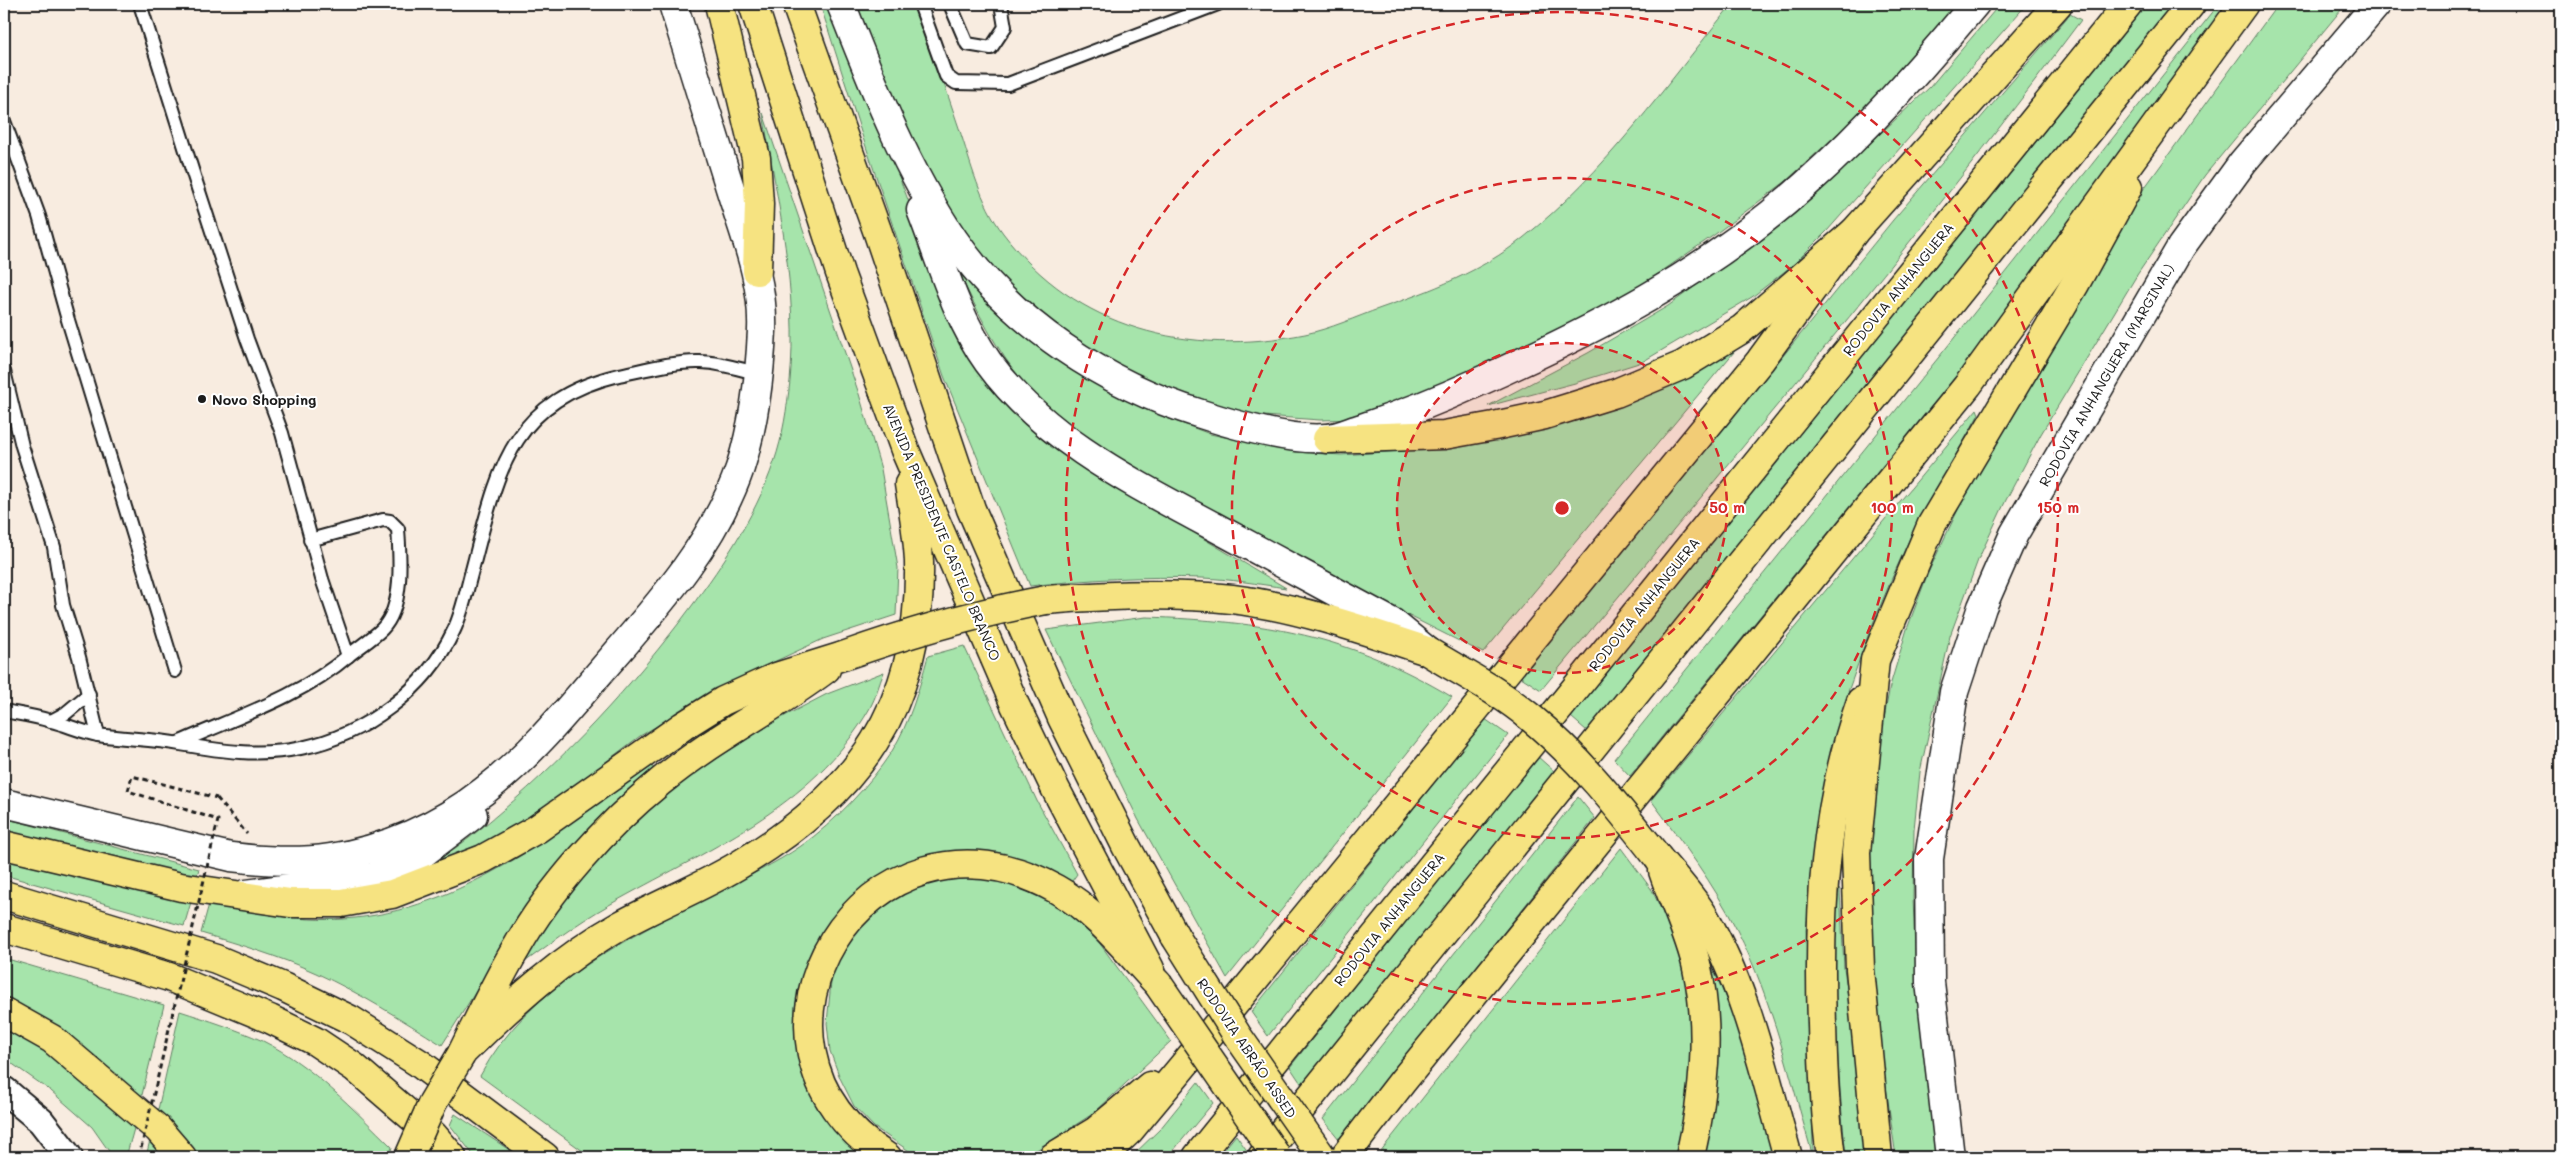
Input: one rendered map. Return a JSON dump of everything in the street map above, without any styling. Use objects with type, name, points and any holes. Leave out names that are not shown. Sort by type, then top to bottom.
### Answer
[{"type":"main road","points":[[673,4],[757,271]]},
{"type":"main road","points":[[238,895],[306,885],[350,882],[373,877],[400,866],[428,850],[469,820],[518,762],[574,703],[646,619],[710,532],[740,466],[751,419],[758,374],[762,326],[757,271],[759,204],[756,158],[719,4]]},
{"type":"main road","name":"AVENIDA PRESIDENTE CASTELO BRANCO","points":[[753,4],[840,273],[905,450],[1015,705],[1055,788],[1158,984]]},
{"type":"main road","name":"RODOVIA ABRÃO ASSED","points":[[796,4],[878,233],[971,509],[1066,726],[1126,846],[1176,936],[1242,1043],[1322,1157]]},
{"type":"main road","points":[[841,4],[965,322],[989,363],[1025,403],[1051,428],[1125,479],[1393,624],[1427,651],[1504,699],[1555,738],[1613,800],[1700,909],[1732,976],[1754,1033],[1788,1157]]},
{"type":"main road","points":[[1327,438],[1392,418],[1549,351],[1628,311],[1699,266],[1756,225],[1805,186],[1860,133],[1915,75],[1975,4]]},
{"type":"main road","points":[[1101,1157],[1129,1131],[1213,1030],[1760,361],[1854,232],[2058,4]]},
{"type":"main road","name":"RODOVIA ANHANGUERA","points":[[1197,1157],[2128,4]]},
{"type":"main road","points":[[1262,1157],[2191,4]]},
{"type":"main road","points":[[1344,1157],[1421,1059],[1968,385],[2244,4]]},
{"type":"main road","name":"RODOVIA ANHANGUERA (MARGINAL)","points":[[1950,1157],[1930,982],[1929,859],[1954,692],[1982,607],[2014,534],[2181,247],[2243,162],[2377,4]]},
{"type":"main road","points":[[1831,1157],[1824,1110],[1819,946],[1824,875],[1834,806],[1849,737],[1875,660],[1932,524],[2075,284],[2179,92]]},
{"type":"main road","points":[[886,117],[939,216],[956,243],[1006,299],[1072,352],[1104,373],[1178,407],[1245,426],[1327,438],[1444,435],[1545,415],[1616,393],[1683,364],[1742,329],[1854,232]]},
{"type":"main road","points":[[461,1055],[545,975],[578,952],[621,925],[737,866],[803,820],[840,786],[875,743],[892,712],[909,661],[918,597],[919,561],[905,450]]},
{"type":"main road","points":[[4,845],[181,887],[290,903],[341,903],[392,894],[483,859],[537,829],[683,726],[723,701],[776,677],[844,656],[922,628],[989,610],[1046,600],[1094,596],[1181,596],[1233,600],[1321,618],[1427,651]]},
{"type":"main road","points":[[409,1157],[434,1102],[461,1055],[517,947],[539,913],[582,859],[622,816],[659,782],[752,716],[797,690],[844,656]]},
{"type":"main road","points":[[1875,660],[1856,853],[1860,969],[1878,1157]]},
{"type":"main road","points":[[4,803],[231,857],[270,862],[330,858],[414,833],[459,809],[485,791],[518,762]]},
{"type":"main road","points":[[1659,859],[1697,968],[1703,1006],[1703,1085],[1690,1157]]},
{"type":"main road","points":[[887,1157],[858,1135],[835,1108],[816,1067],[809,1038],[811,1002],[822,960],[832,942],[854,912],[887,886],[906,876],[945,865],[983,866],[1020,873],[1056,889],[1080,906],[1158,984],[1277,1157]]},
{"type":"main road","points":[[4,895],[216,959],[283,987],[350,1020],[419,1063],[545,1157]]},
{"type":"main road","points":[[4,928],[169,977],[270,1019],[315,1041],[354,1068],[433,1135],[452,1157]]},
{"type":"main road","points":[[4,1012],[52,1039],[158,1129],[182,1157]]},
{"type":"main road","points":[[1053,1157],[1096,1131],[1165,1074],[1213,1030]]},
{"type":"main road","points":[[396,1104],[427,1157]]},
{"type":"street","points":[[4,1090],[41,1121],[69,1157]]},
{"type":"lane","points":[[140,4],[194,176],[282,434],[310,540],[348,656]]},
{"type":"lane","points":[[920,4],[946,76],[956,83],[1008,84],[1218,4]]},
{"type":"lane","points":[[950,4],[967,44],[991,48],[1005,27],[1001,4]]},
{"type":"lane","points":[[4,121],[39,216],[68,320],[175,671]]},
{"type":"lane","points":[[4,710],[51,720],[98,734],[178,743],[248,754],[301,748],[350,734],[394,705],[434,661],[454,629],[497,477],[511,448],[532,419],[559,398],[589,382],[641,370],[701,362],[758,374]]},
{"type":"lane","points":[[4,371],[22,446],[54,547],[63,605],[89,694],[98,734]]},
{"type":"lane","points":[[178,743],[231,721],[316,680],[383,628],[389,617],[400,583],[398,529],[390,521],[384,520],[310,540]]},
{"type":"lane","points":[[51,720],[66,713],[89,694]]},
{"type":"path","points":[[139,1157],[218,820],[128,791],[132,776],[217,798],[270,862]]},
{"type":"green space","points":[[820,4],[832,4],[938,277],[1036,430],[1067,457],[1286,588],[1223,579],[1180,577],[1116,579],[1030,586],[944,376],[861,132]]},
{"type":"green space","points":[[857,4],[917,4],[982,196],[1003,233],[1032,266],[1065,293],[1100,314],[1138,328],[1178,338],[1219,342],[1262,340],[1305,334],[1324,329],[1437,287],[1473,270],[1507,250],[1553,213],[1608,157],[1732,4],[1957,4],[1908,62],[1845,127],[1785,182],[1714,235],[1635,290],[1546,340],[1360,419],[1320,420],[1264,416],[1199,406],[1088,353],[991,273],[958,226],[905,129]]},
{"type":"green space","points":[[2000,4],[2027,4],[1827,231],[1794,264],[1752,297],[1642,362],[1575,383],[1488,406],[1588,353],[1668,306],[1799,210],[1930,87]]},
{"type":"green space","points":[[2147,4],[2177,4],[1808,462],[1587,731],[1571,717]]},
{"type":"green space","points":[[2278,4],[2346,4],[2205,175],[2137,275],[2041,434],[2006,500],[1978,560],[1950,636],[1920,772],[1914,829],[1913,898],[1916,979],[1937,1157],[1896,1157],[1874,1002],[1866,862],[1879,745],[1890,686],[1907,629],[1928,573],[1972,480],[2099,261],[2140,194]]},
{"type":"green space","points":[[2216,8],[2224,14],[1973,355],[1630,776],[1614,759],[1947,347]]},
{"type":"green space","points":[[2070,14],[2081,20],[1950,191],[1816,358],[1541,690],[1518,675],[1757,388],[1893,220]]},
{"type":"green space","points":[[763,113],[859,394],[881,469],[898,568],[896,615],[823,639],[733,681],[640,736],[517,829],[479,849],[412,876],[462,843],[499,814],[556,762],[609,707],[696,601],[746,524],[766,483],[777,452],[786,412],[790,381],[792,314],[785,246]]},
{"type":"green space","points":[[961,266],[1091,380],[1120,397],[1210,434],[1296,452],[1341,455],[1431,449],[1490,440],[1744,340],[1483,653],[1269,543],[1130,465],[1063,420],[1025,384],[1005,358],[988,330],[958,271]]},
{"type":"green space","points":[[1977,409],[1979,414],[1914,529],[1869,633],[1849,689],[1821,806],[1806,930],[1812,1061],[1813,1157],[1771,1013],[1750,957],[1718,896],[1651,800]]},
{"type":"green space","points":[[1146,617],[1229,622],[1305,635],[1341,645],[1377,659],[1414,676],[1452,697],[1227,978],[1138,819],[1046,630]]},
{"type":"green space","points":[[964,646],[1037,801],[1077,874],[1070,884],[1049,872],[1014,860],[979,854],[888,874],[800,1018],[871,1157],[591,1157],[480,1076],[501,1044],[525,1015],[584,966],[651,927],[781,859],[801,846],[839,815],[862,790],[892,751],[909,717],[928,656]]},
{"type":"green space","points":[[884,672],[870,708],[846,743],[819,773],[787,800],[754,824],[596,912],[515,969],[589,867],[631,822],[671,788],[777,720],[827,694]]},
{"type":"green space","points":[[1485,719],[1508,735],[1268,1036],[1251,1012]]},
{"type":"green space","points":[[1537,756],[1556,773],[1302,1085],[1290,1067]]},
{"type":"green space","points":[[652,766],[654,769],[611,810],[525,914],[442,1045],[396,1016],[316,973],[274,956],[201,933],[209,904],[276,916],[327,920],[387,913],[429,901],[469,884],[507,864],[581,816]]},
{"type":"green space","points":[[1578,797],[1595,818],[1339,1139],[1323,1119]]},
{"type":"green space","points":[[4,818],[199,869],[196,878],[4,836]]},
{"type":"green space","points":[[1621,848],[1652,890],[1672,932],[1684,968],[1695,1039],[1679,1157],[1376,1157]]},
{"type":"green space","points":[[4,857],[191,902],[184,926],[4,875]]},
{"type":"green space","points":[[993,877],[1057,904],[1098,941],[1171,1041],[1094,1113],[1035,1151],[1016,1157],[918,1157],[874,1127],[854,1106],[840,1078],[830,1051],[827,1023],[832,972],[847,941],[881,904],[929,881]]},
{"type":"green space","points":[[1837,885],[1840,890],[1844,968],[1871,1157],[1846,1157],[1836,1021],[1835,919]]},
{"type":"green space","points":[[1707,957],[1738,1030],[1755,1080],[1777,1157],[1701,1157],[1713,1099],[1719,1055],[1716,1009]]},
{"type":"green space","points":[[4,958],[164,1005],[141,1099],[53,1027],[4,996]]},
{"type":"green space","points":[[180,1011],[263,1041],[299,1063],[332,1089],[392,1147],[389,1157],[198,1157],[157,1114]]},
{"type":"green space","points":[[4,1022],[43,1049],[135,1125],[126,1157],[113,1157],[92,1127],[51,1091],[4,1058]]},
{"type":"green space","points":[[1198,1082],[1213,1103],[1168,1157],[1131,1157],[1160,1129]]},
{"type":"green space","points":[[455,1114],[520,1157],[475,1157],[450,1125]]},
{"type":"green space","points":[[1236,1135],[1248,1152],[1244,1157],[1218,1157]]},
{"type":"green space","points":[[150,1140],[165,1157],[146,1157]]},
{"type":"place","name":"Novo Shopping","points":[[202,399]]}]
